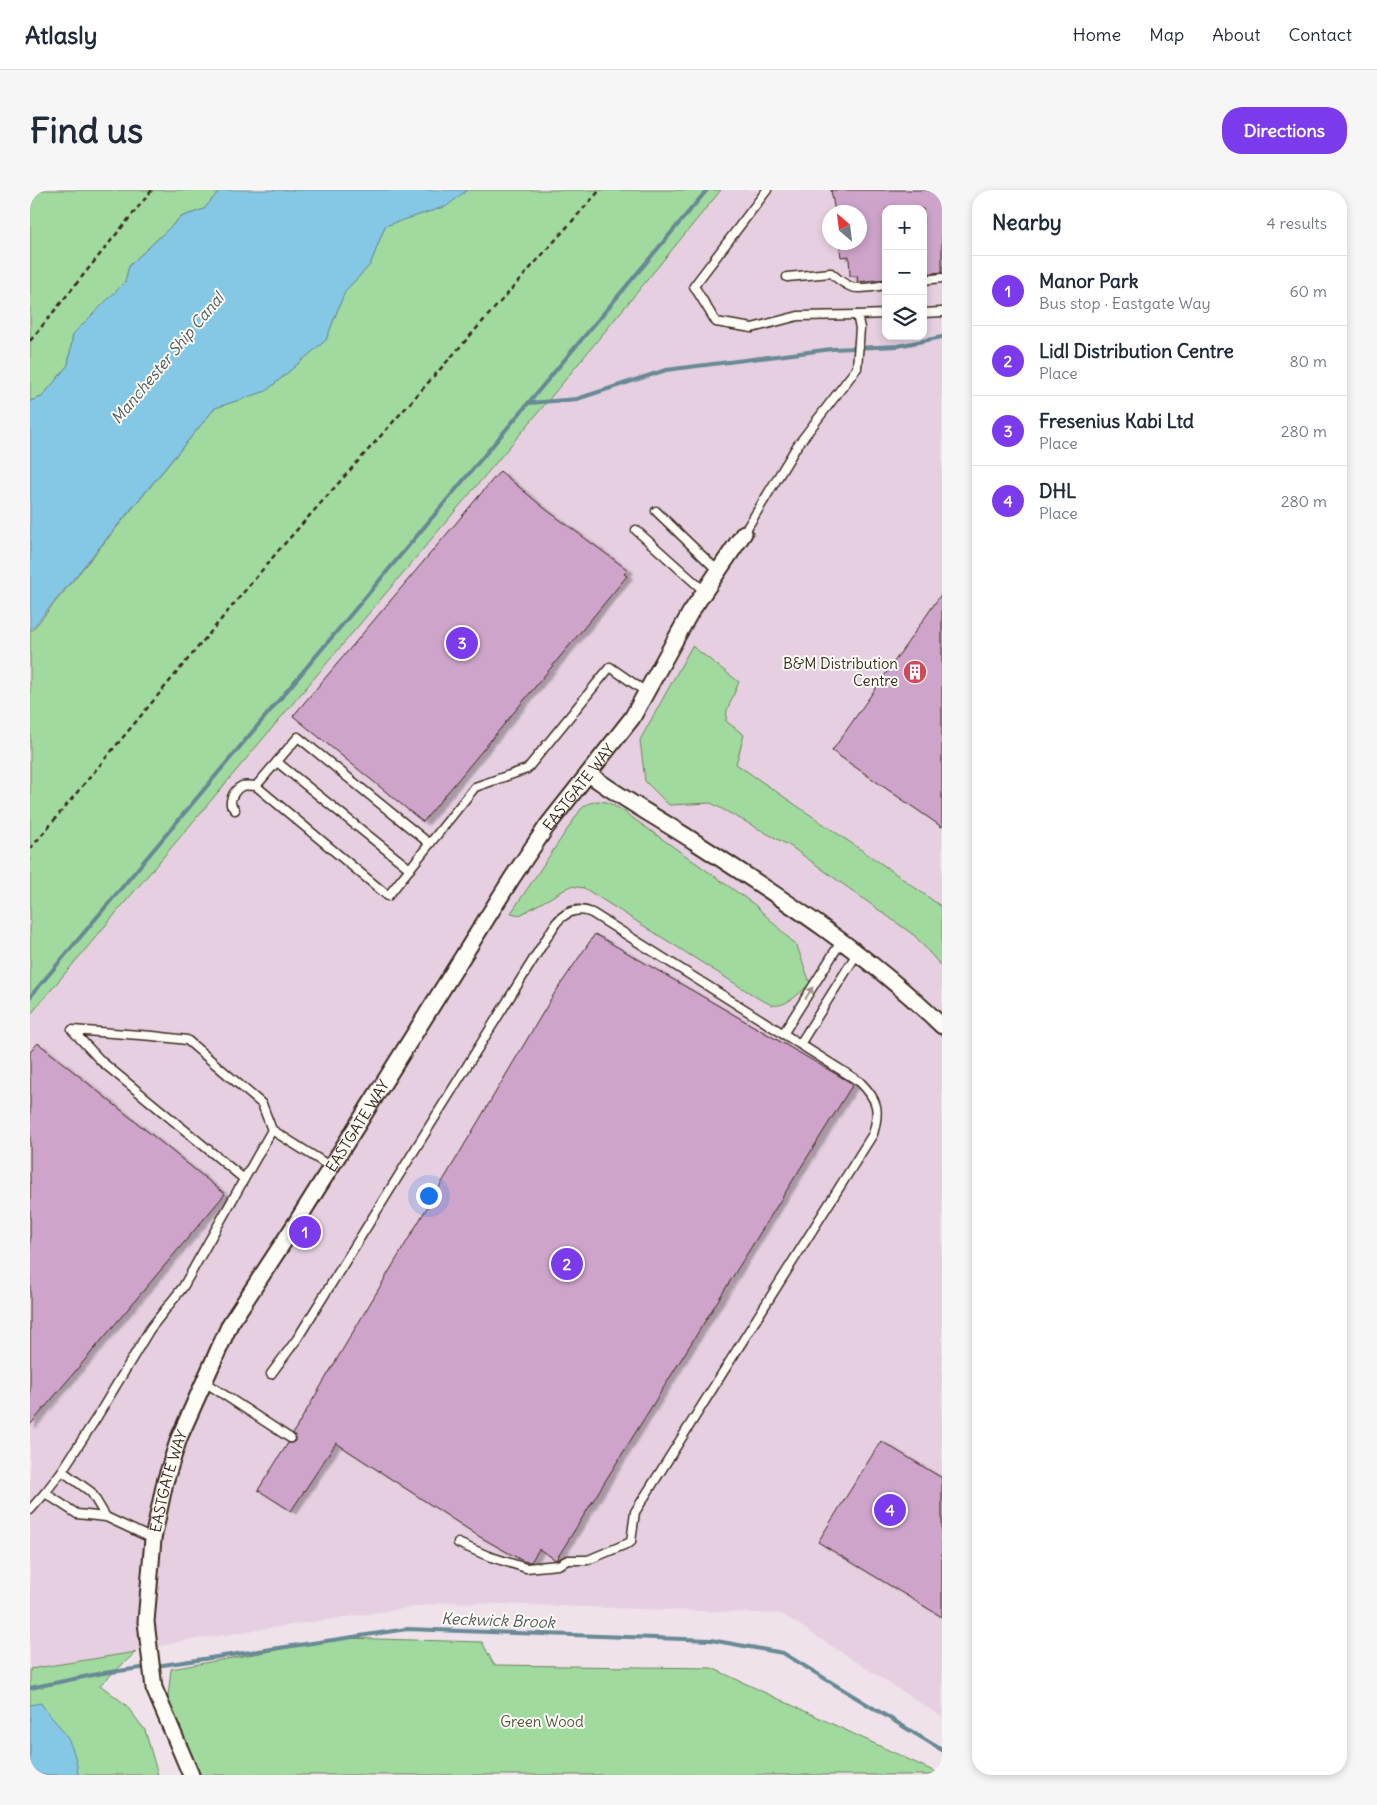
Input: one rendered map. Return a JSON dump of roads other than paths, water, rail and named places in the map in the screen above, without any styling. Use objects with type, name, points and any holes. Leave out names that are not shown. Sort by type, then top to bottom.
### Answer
[{"type":"street","name":"EASTGATE WAY","points":[[191,1775],[154,1688],[148,1651],[146,1622],[153,1539],[164,1482],[179,1438],[203,1381],[230,1324],[294,1226],[512,878],[547,826],[632,718],[690,613],[744,533]]},
{"type":"street","points":[[589,774],[797,907],[858,952],[916,1000],[942,1026]]},
{"type":"lane","points":[[767,190],[694,286],[716,322],[752,328],[798,316],[882,314]]},
{"type":"lane","points":[[787,276],[831,273],[842,284],[855,289],[882,286]]},
{"type":"lane","points":[[927,280],[942,278]]},
{"type":"lane","points":[[927,313],[942,312]]},
{"type":"lane","points":[[744,533],[797,446],[856,368],[860,328],[857,315]]},
{"type":"lane","points":[[656,512],[718,571]]},
{"type":"lane","points":[[636,530],[704,591]]},
{"type":"lane","points":[[235,810],[231,805],[230,799],[235,793],[242,786],[256,786],[388,896],[476,787],[527,769],[610,667],[646,692]]},
{"type":"lane","points":[[256,786],[298,737],[430,844]]},
{"type":"lane","points":[[277,762],[410,869]]},
{"type":"lane","points":[[271,1374],[297,1339],[550,931],[561,917],[568,912],[581,910],[592,913],[800,1044],[867,1089],[876,1105],[878,1113],[873,1134],[635,1512],[631,1542],[588,1560],[568,1560],[558,1565],[540,1568],[526,1568],[458,1543]]},
{"type":"lane","points":[[783,1034],[842,940]]},
{"type":"lane","points":[[800,1044],[858,952]]},
{"type":"lane","points":[[244,1179],[101,1061],[72,1030],[187,1040],[262,1104],[272,1130],[331,1167]]},
{"type":"lane","points":[[30,1510],[62,1471],[98,1417],[150,1329],[183,1288],[272,1130]]},
{"type":"lane","points":[[203,1381],[290,1438]]},
{"type":"lane","points":[[62,1471],[91,1492],[106,1517]]},
{"type":"lane","points":[[45,1493],[77,1514],[106,1517],[153,1539]]},
{"type":"water","name":"Manchester Ship Canal","points":[[220,190],[467,190],[447,206],[385,226],[370,265],[345,291],[326,340],[266,391],[215,408],[30,631],[30,401],[42,397],[68,365],[73,334],[125,282],[129,266],[181,217],[204,209]]},
{"type":"water","points":[[41,1703],[69,1740],[78,1775],[30,1775],[30,1705]]},
{"type":"waterway","points":[[30,997],[707,190]]},
{"type":"waterway","points":[[529,403],[577,399],[666,370],[832,349],[898,346],[942,337]]},
{"type":"waterway","name":"Keckwick Brook","points":[[156,1666],[407,1629],[711,1640],[783,1653],[942,1750]]},
{"type":"waterway","name":"Keckwick Brook","points":[[30,1688],[103,1673],[149,1667]]},
{"type":"place","name":"Fresenius Kabi Ltd","points":[[462,643]]},
{"type":"place","name":"B&M Distribution Centre","points":[[915,672]]},
{"type":"place","name":"Manor Park","points":[[305,1232]]},
{"type":"place","name":"Lidl Distribution Centre","points":[[567,1264]]},
{"type":"place","name":"DHL","points":[[890,1510]]},
{"type":"park label","name":"Green Wood","points":[[542,1721]]}]
